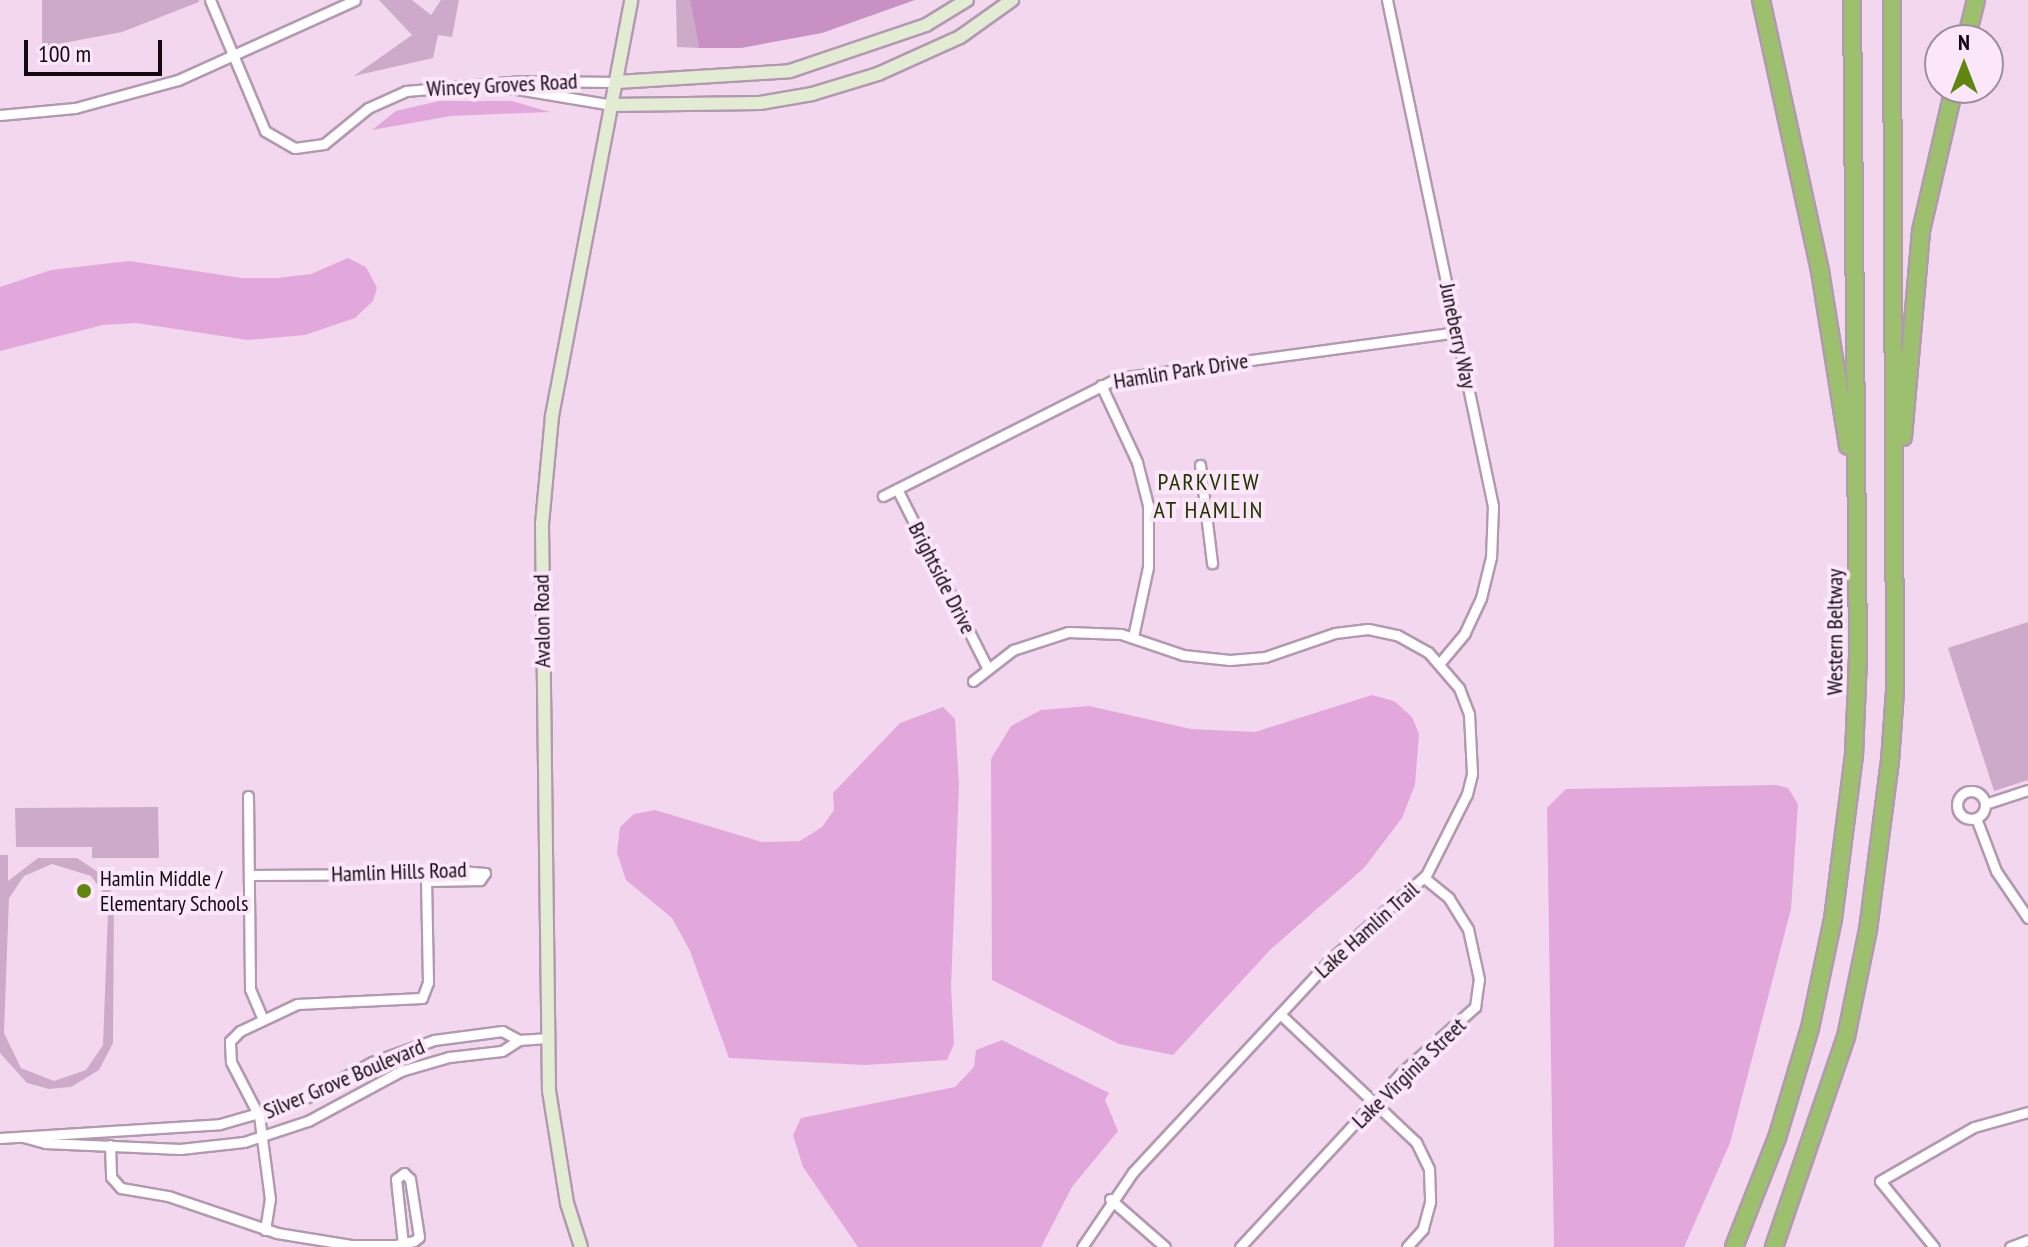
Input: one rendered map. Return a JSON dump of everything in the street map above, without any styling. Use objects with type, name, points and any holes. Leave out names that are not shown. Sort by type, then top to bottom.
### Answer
[{"type":"highway","points":[[1761,0],[1836,351],[1858,564]]},
{"type":"highway","name":"Western Beltway","points":[[1734,1247],[1781,1124],[1810,1028],[1833,919],[1854,756],[1858,564],[1852,0]]},
{"type":"highway","points":[[1774,1247],[1846,1037],[1868,930],[1895,692],[1892,0]]},
{"type":"highway","points":[[1970,24],[1976,0]]},
{"type":"highway","points":[[1896,514],[1921,231],[1950,104]]},
{"type":"main road","name":"Avalon Road","points":[[581,1247],[553,1134],[546,1038],[544,481],[561,362],[631,0]]},
{"type":"main road","points":[[617,82],[790,71],[887,41],[967,0]]},
{"type":"main road","points":[[612,105],[760,103],[812,94],[878,74],[960,37],[1012,0]]},
{"type":"street","name":"Wincey Groves Road","points":[[210,0],[265,131],[295,148],[324,144],[386,98],[464,85],[617,82]]},
{"type":"street","points":[[0,115],[113,100],[233,59],[355,0]]},
{"type":"street","name":"Juneberry Way","points":[[1387,0],[1490,484],[1493,535],[1477,607],[1465,633],[1440,663]]},
{"type":"street","points":[[464,85],[612,105]]},
{"type":"street","name":"Hamlin Park Drive","points":[[883,496],[1101,385],[1127,376],[1457,332]]},
{"type":"street","points":[[1101,385],[1137,462],[1148,505],[1149,558],[1133,637]]},
{"type":"street","points":[[1200,465],[1212,563]]},
{"type":"street","name":"Brightside Drive","points":[[897,489],[987,667]]},
{"type":"street","name":"Lake Hamlin Trail","points":[[973,681],[987,667],[1025,644],[1062,633],[1133,637],[1183,655],[1230,660],[1265,657],[1335,633],[1368,629],[1405,638],[1440,663],[1459,688],[1469,714],[1472,774],[1460,816],[1424,878],[1331,959],[1280,1014],[1110,1199],[1082,1247]]},
{"type":"street","points":[[1976,818],[1985,804],[2028,790]]},
{"type":"street","points":[[1976,818],[1959,813],[1958,799],[1974,792],[1985,804]]},
{"type":"street","points":[[248,796],[250,989],[263,1019]]},
{"type":"street","points":[[1976,818],[1996,871],[2028,918]]},
{"type":"street","name":"Hamlin Hills Road","points":[[249,875],[480,880],[485,873],[436,869],[426,877]]},
{"type":"street","points":[[265,1230],[270,1199],[259,1116],[229,1049],[237,1033],[303,1003],[409,1002],[422,998],[428,982],[426,877]]},
{"type":"street","name":"Lake Virginia Street","points":[[1240,1247],[1375,1101],[1470,1015],[1478,1000],[1477,955],[1468,929],[1449,898],[1424,878]]},
{"type":"street","points":[[1280,1014],[1407,1130],[1429,1169],[1429,1216],[1407,1247]]},
{"type":"street","name":"Silver Grove Boulevard","points":[[0,1138],[44,1132],[199,1126],[259,1116],[418,1044],[502,1031],[519,1040]]},
{"type":"street","name":"Silver Grove Boulevard","points":[[23,1137],[42,1143],[193,1149],[262,1138],[323,1114],[401,1071],[449,1057],[502,1051],[519,1040],[546,1038]]},
{"type":"street","points":[[1934,1247],[1880,1181],[1974,1127],[2028,1112]]},
{"type":"street","points":[[110,1145],[111,1177],[118,1187],[168,1196],[265,1230],[351,1245],[403,1244],[416,1240],[421,1227],[410,1179],[403,1173],[396,1182],[403,1244]]},
{"type":"street","points":[[1110,1199],[1165,1247]]},
{"type":"street","points":[[2010,1247],[2028,1240]]},
{"type":"shaded area","points":[[42,0],[199,2],[122,32],[42,47]]},
{"type":"shaded area","points":[[379,0],[412,0],[431,15],[441,0],[459,0],[452,37],[438,35],[433,58],[354,76],[412,35]]},
{"type":"shaded area","points":[[676,0],[690,0],[699,48],[677,47]]},
{"type":"shaded area","points":[[690,0],[915,0],[822,33],[741,48],[699,48]]},
{"type":"shaded area","points":[[439,101],[512,101],[550,112],[451,116],[372,130],[396,111]]},
{"type":"shaded area","points":[[348,258],[366,267],[377,288],[373,301],[355,318],[305,335],[248,340],[136,323],[103,325],[0,351],[0,287],[51,270],[129,261],[242,278],[278,278],[311,274]]},
{"type":"shaded area","points":[[2028,622],[2028,780],[1994,791],[1948,648]]},
{"type":"shaded area","points":[[1372,695],[1394,701],[1412,717],[1419,734],[1415,785],[1402,818],[1364,868],[1271,949],[1173,1055],[1119,1044],[992,980],[991,759],[1011,726],[1041,710],[1089,706],[1191,729],[1255,732]]},
{"type":"shaded area","points":[[943,707],[955,719],[959,785],[951,987],[954,1044],[947,1060],[865,1065],[729,1058],[690,951],[672,918],[626,880],[617,853],[620,827],[634,814],[655,810],[762,842],[800,841],[822,827],[834,810],[833,793],[900,723]]},
{"type":"shaded area","points":[[1776,785],[1788,788],[1798,804],[1791,909],[1730,1143],[1684,1247],[1554,1247],[1547,808],[1566,789]]},
{"type":"shaded area","points":[[158,807],[159,858],[92,858],[92,847],[16,847],[15,808]]},
{"type":"shaded area","points":[[0,855],[8,855],[8,881],[38,858],[77,858],[101,874],[114,897],[113,1043],[99,1070],[71,1087],[49,1089],[27,1083],[0,1053]],"holes":[[[52,864],[91,876],[103,892],[108,912],[103,1045],[86,1070],[54,1081],[21,1068],[4,1033],[9,898],[24,876]]]},
{"type":"shaded area","points":[[1002,1040],[1109,1093],[1105,1100],[1118,1131],[1072,1187],[1041,1247],[858,1247],[803,1167],[793,1135],[801,1118],[955,1087],[974,1067],[976,1050]]},
{"type":"place","name":"Hamlin Middle / Elementary Schools","points":[[84,891]]},
{"type":"district","name":"PARKVIEW AT HAMLIN","points":[[1209,496]]}]
